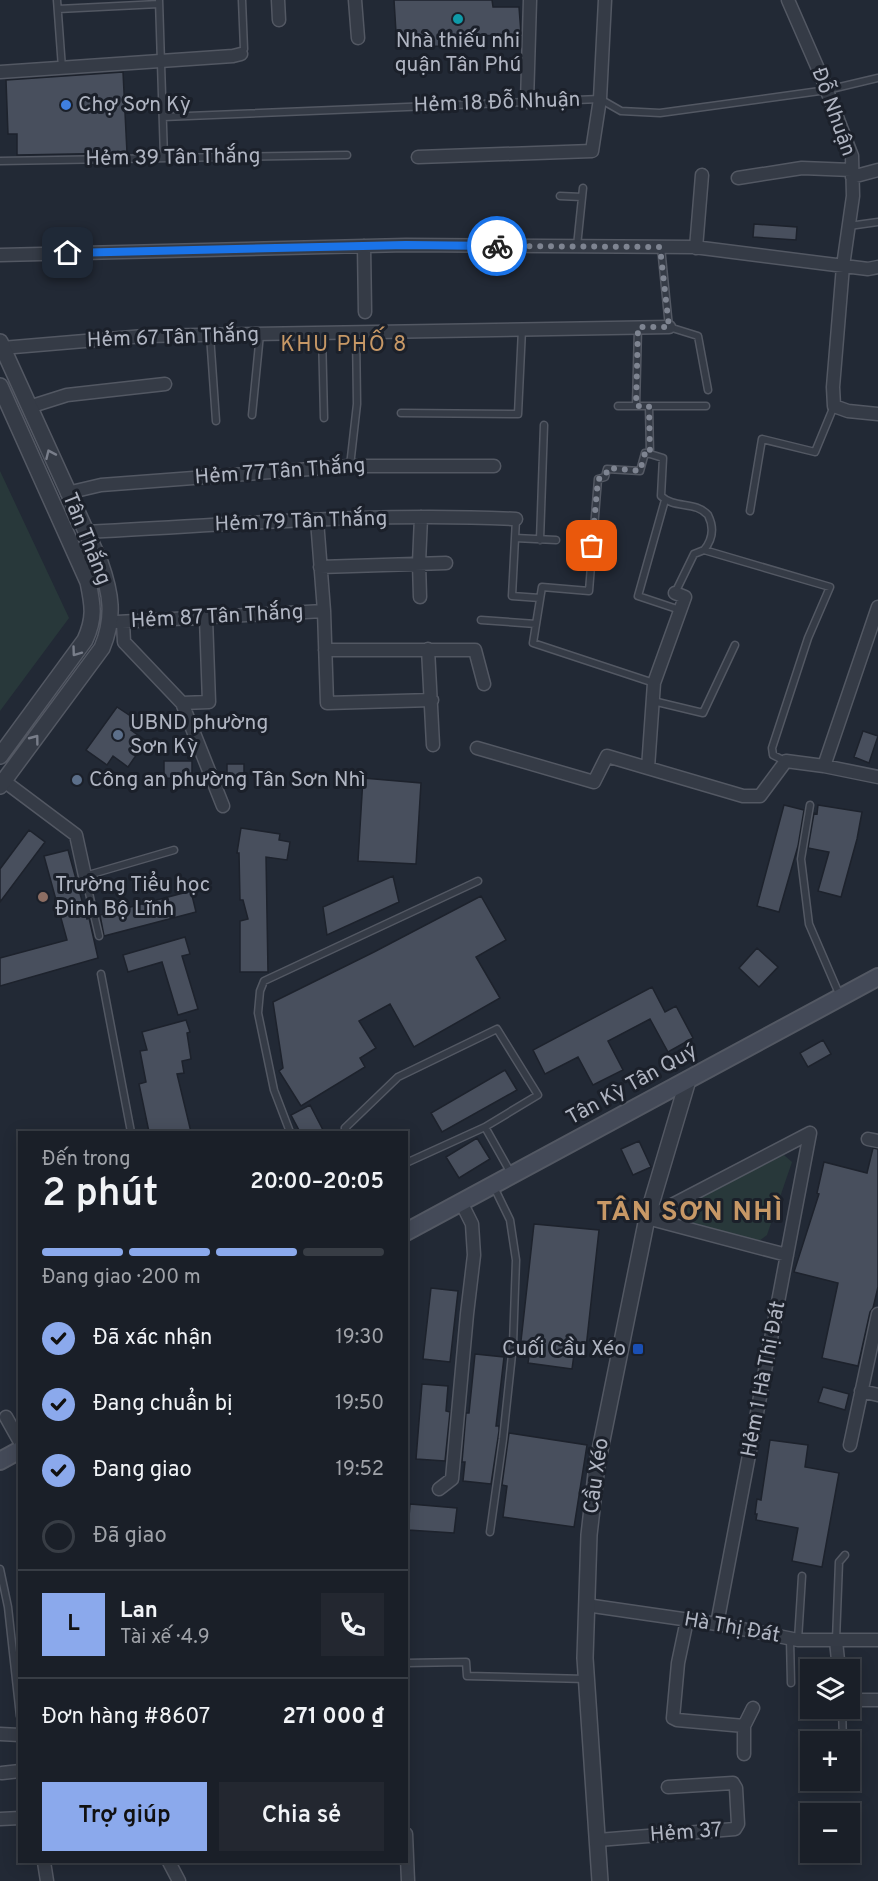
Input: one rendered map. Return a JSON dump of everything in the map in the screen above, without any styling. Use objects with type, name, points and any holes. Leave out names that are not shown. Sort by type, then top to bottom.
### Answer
[{"type":"main road","name":"Tân Kỳ Tân Quý","points":[[408,1231],[878,977]]},
{"type":"main road","points":[[0,1461],[18,1451]]},
{"type":"street","points":[[278,0],[279,20]]},
{"type":"street","points":[[355,0],[358,38]]},
{"type":"street","points":[[527,102],[530,0]]},
{"type":"street","points":[[418,157],[592,151],[600,99],[605,0]]},
{"type":"street","name":"Đỗ Nhuận","points":[[788,0],[827,90],[852,156],[853,196],[843,266],[832,387],[834,406]]},
{"type":"street","points":[[0,72],[241,54]]},
{"type":"street","points":[[738,178],[802,168],[852,173],[878,170]]},
{"type":"street","points":[[696,248],[702,175]]},
{"type":"street","points":[[364,246],[366,312]]},
{"type":"street","points":[[0,255],[364,246],[660,247],[696,248],[868,269],[878,267]]},
{"type":"street","name":"Hẻm 67 Tân Thắng","points":[[1,347],[144,336],[669,327]]},
{"type":"street","name":"Tân Thắng","points":[[1,347],[86,532],[105,578],[111,615],[117,622],[109,632],[102,648],[2,783]]},
{"type":"street","points":[[29,407],[67,395],[165,384]]},
{"type":"street","name":"Tân Thắng","points":[[0,386],[88,582],[92,602],[92,624]]},
{"type":"street","points":[[834,406],[848,411],[878,414]]},
{"type":"street","name":"Hẻm 77 Tân Thắng","points":[[68,493],[101,485],[350,466],[494,466]]},
{"type":"street","name":"Hẻm 79 Tân Thắng","points":[[86,532],[317,520],[462,516],[516,519]]},
{"type":"street","points":[[420,597],[421,517]]},
{"type":"street","points":[[317,520],[324,611],[327,703],[432,700]]},
{"type":"street","points":[[69,540],[86,532]]},
{"type":"street","points":[[320,567],[446,563]]},
{"type":"street","points":[[648,768],[654,683],[685,597],[675,593]]},
{"type":"street","points":[[824,766],[878,607]]},
{"type":"street","name":"Hẻm 87 Tân Thắng","points":[[117,622],[324,611]]},
{"type":"street","points":[[182,703],[210,702],[206,618]]},
{"type":"street","points":[[0,756],[85,640],[92,624],[117,622],[124,642],[182,703],[223,806]]},
{"type":"street","points":[[428,649],[433,745]]},
{"type":"street","points":[[325,650],[475,650],[484,684]]},
{"type":"street","points":[[477,748],[594,782],[607,756],[743,796],[760,796],[786,761],[878,777]]},
{"type":"street","points":[[2,783],[76,835],[85,876]]},
{"type":"street","name":"Cầu Xéo","points":[[600,1881],[585,1658],[589,1535],[597,1465],[646,1218],[688,1080]]},
{"type":"street","name":"Hẻm 1 Hà Thị Đát","points":[[646,1218],[810,1133],[717,1624]]},
{"type":"street","points":[[440,1489],[452,1479],[466,1314],[474,1255],[472,1224],[461,1202]]},
{"type":"street","points":[[646,1218],[787,1256]]},
{"type":"street","points":[[850,1445],[878,1314]]},
{"type":"street","points":[[861,1391],[878,1395]]},
{"type":"street","points":[[6,1417],[18,1438]]},
{"type":"street","name":"Hà Thị Đát","points":[[586,1605],[717,1624],[794,1639],[878,1640]]},
{"type":"street","points":[[687,1620],[678,1662],[673,1718],[744,1726]]},
{"type":"street","points":[[836,1641],[838,1659]]},
{"type":"street","points":[[860,1700],[878,1700]]},
{"type":"street","points":[[744,1754],[744,1726],[753,1708]]},
{"type":"street","points":[[0,1734],[18,1735]]},
{"type":"street","points":[[2,1773],[18,1771]]},
{"type":"street","name":"Hẻm 37","points":[[598,1840],[735,1829],[738,1824],[736,1788],[733,1783],[668,1787]]},
{"type":"street","points":[[0,1819],[18,1818]]},
{"type":"street","points":[[44,1863],[46,1881]]},
{"type":"street","points":[[170,1863],[179,1881]]},
{"type":"street","points":[[408,1863],[408,1881]]},
{"type":"lane","points":[[57,0],[62,68]]},
{"type":"lane","points":[[241,54],[244,49],[242,0]]},
{"type":"lane","points":[[57,9],[107,3],[159,2],[164,158]]},
{"type":"lane","name":"Hẻm 18 Đỗ Nhuận","points":[[163,117],[600,99],[621,111],[660,113],[827,90],[878,78]]},
{"type":"lane","name":"Hẻm 39 Tân Thắng","points":[[0,161],[346,155]]},
{"type":"lane","points":[[577,246],[583,188]]},
{"type":"lane","points":[[560,196],[582,197]]},
{"type":"lane","points":[[848,226],[878,222]]},
{"type":"lane","points":[[660,247],[669,327],[698,336],[708,390]]},
{"type":"lane","points":[[636,406],[638,327]]},
{"type":"lane","points":[[400,413],[518,414],[522,329]]},
{"type":"lane","points":[[350,466],[357,404],[356,332]]},
{"type":"lane","points":[[322,333],[324,418]]},
{"type":"lane","points":[[252,415],[260,334]]},
{"type":"lane","points":[[210,335],[216,421]]},
{"type":"lane","points":[[618,406],[706,406]]},
{"type":"lane","points":[[649,406],[650,454]]},
{"type":"lane","points":[[750,511],[762,439],[815,452],[834,406]]},
{"type":"lane","points":[[540,540],[544,425]]},
{"type":"lane","points":[[654,683],[533,643],[542,587],[588,591],[598,479],[605,477],[608,468],[640,471],[645,453],[663,458],[661,496],[673,503],[694,506],[706,512],[710,520],[712,533],[710,542],[704,550],[694,554],[675,593]]},
{"type":"lane","points":[[665,500],[638,596],[681,610]]},
{"type":"lane","points":[[516,519],[512,596],[540,598]]},
{"type":"lane","points":[[515,538],[556,540]]},
{"type":"lane","points":[[704,550],[830,587],[808,638],[772,748],[773,755],[786,761]]},
{"type":"lane","points":[[481,620],[536,624]]},
{"type":"lane","points":[[654,700],[703,713],[735,645]]},
{"type":"lane","points":[[810,805],[801,859],[809,924],[840,996]]},
{"type":"lane","points":[[99,936],[85,876],[174,850]]},
{"type":"lane","points":[[290,1131],[274,1090],[258,1013],[260,991],[264,981],[478,881]]},
{"type":"lane","points":[[101,974],[131,1131]]},
{"type":"lane","points":[[347,1131],[345,1128],[398,1077],[496,1029],[538,1095],[485,1127],[408,1162]]},
{"type":"lane","points":[[485,1127],[512,1175]]},
{"type":"lane","points":[[490,1532],[513,1345],[516,1260],[510,1220],[493,1185]]},
{"type":"lane","points":[[836,1641],[839,1562],[845,1555]]},
{"type":"lane","points":[[0,1569],[8,1607],[18,1698]]},
{"type":"lane","points":[[791,1683],[802,1576]]},
{"type":"lane","points":[[408,1663],[466,1662],[467,1676],[586,1679]]},
{"type":"shaded area","points":[[0,471],[69,618],[0,711]]},
{"type":"shaded area","points":[[784,1155],[792,1162],[767,1235],[755,1244],[677,1217],[676,1209]]},
{"type":"building","name":"Nhà thiếu nhi quận Tân Phú","points":[[394,0],[492,0],[493,7],[519,7],[521,34],[439,38],[439,46],[412,48],[396,32]]},
{"type":"building","name":"Chợ Sơn Kỳ","points":[[123,72],[127,153],[17,155],[17,134],[8,134],[6,80]]},
{"type":"building","points":[[754,224],[797,227],[796,240],[753,237]]},
{"type":"building","name":"UBND phường Sơn Kỳ","points":[[117,707],[138,721],[131,730],[146,741],[128,767],[113,756],[107,765],[86,750]]},
{"type":"building","points":[[863,731],[878,736],[869,763],[854,757]]},
{"type":"building","points":[[164,761],[192,761],[192,779],[164,778]]},
{"type":"building","points":[[227,764],[244,764],[244,781],[227,781]]},
{"type":"building","points":[[363,778],[421,783],[416,864],[358,861]]},
{"type":"building","points":[[784,805],[804,810],[798,846],[779,912],[757,906]]},
{"type":"building","points":[[818,805],[862,812],[841,897],[818,891],[829,852],[808,848],[814,813],[817,814]]},
{"type":"building","points":[[241,828],[280,834],[279,840],[290,842],[287,860],[266,857],[268,972],[240,972],[240,921],[248,919],[243,900],[240,900],[239,853],[237,853]]},
{"type":"building","points":[[29,830],[45,842],[0,902],[0,869]]},
{"type":"building","points":[[68,850],[87,919],[89,918],[98,958],[0,986],[0,958],[67,940],[44,856]]},
{"type":"building","points":[[393,876],[399,902],[327,935],[323,907]]},
{"type":"building","points":[[191,891],[196,912],[104,936],[100,915]]},
{"type":"building","points":[[481,896],[506,940],[476,957],[500,998],[414,1047],[390,1004],[359,1021],[376,1048],[360,1058],[365,1067],[301,1106],[279,1071],[283,1068],[273,1002]]},
{"type":"building","points":[[185,937],[190,954],[182,956],[198,1009],[178,1015],[162,962],[128,972],[123,955]]},
{"type":"building","points":[[757,948],[778,967],[759,987],[739,968]]},
{"type":"building","points":[[652,987],[665,1012],[676,1006],[693,1038],[668,1052],[650,1019],[608,1041],[623,1070],[593,1085],[578,1057],[545,1074],[533,1050]]},
{"type":"building","points":[[186,1020],[190,1032],[187,1033],[191,1059],[182,1061],[184,1073],[177,1074],[191,1131],[149,1131],[139,1084],[146,1082],[140,1051],[147,1050],[142,1032]]},
{"type":"building","points":[[823,1040],[831,1054],[808,1067],[800,1053]]},
{"type":"building","points":[[505,1070],[517,1090],[442,1132],[431,1113]]},
{"type":"building","points":[[310,1105],[323,1131],[299,1131],[291,1115]]},
{"type":"building","points":[[477,1138],[490,1159],[459,1178],[446,1157]]},
{"type":"building","points":[[639,1141],[651,1167],[633,1175],[621,1149]]},
{"type":"building","points":[[873,1148],[878,1149],[878,1287],[858,1366],[822,1358],[838,1283],[794,1272],[819,1194],[817,1193],[824,1162],[867,1173]]},
{"type":"building","points":[[534,1224],[599,1230],[586,1348],[575,1347],[572,1369],[528,1363],[531,1342],[521,1341]]},
{"type":"building","points":[[431,1288],[458,1291],[450,1362],[423,1359]]},
{"type":"building","points":[[475,1354],[504,1357],[496,1426],[499,1426],[499,1431],[491,1484],[463,1481],[465,1462],[462,1462],[466,1413],[469,1413]]},
{"type":"building","points":[[422,1384],[448,1386],[446,1411],[450,1412],[445,1461],[416,1459]]},
{"type":"building","points":[[823,1387],[849,1394],[845,1410],[818,1402]]},
{"type":"building","points":[[509,1433],[587,1445],[574,1527],[503,1517],[507,1486],[502,1485]]},
{"type":"building","points":[[770,1440],[808,1445],[805,1467],[839,1473],[822,1567],[792,1561],[798,1528],[756,1520],[757,1499],[761,1500]]},
{"type":"building","points":[[410,1504],[457,1508],[454,1533],[408,1530]]},
{"type":"way so far","points":[[497,246],[660,247],[669,327],[638,327],[636,406],[649,406],[650,454],[645,453],[640,471],[608,468],[605,477],[598,479],[592,546]]},
{"type":"place","name":"Nhà thiếu nhi quận Tân Phú","points":[[458,19]]},
{"type":"place","name":"Chợ Sơn Kỳ","points":[[66,105]]},
{"type":"place","name":"UBND phường Sơn Kỳ","points":[[118,735]]},
{"type":"place","name":"Công an phường Tân Sơn Nhì","points":[[77,780]]},
{"type":"place","name":"Trường Tiểu học Đinh Bộ Lĩnh","points":[[43,897]]},
{"type":"place","name":"Cuối Cầu Xéo","points":[[638,1349]]},
{"type":"district","name":"KHU PHỐ 8","points":[[344,345]]},
{"type":"district","name":"TÂN SƠN NHÌ","points":[[690,1213]]},
{"type":"route","points":[[68,253],[406,245],[497,246]]}]
